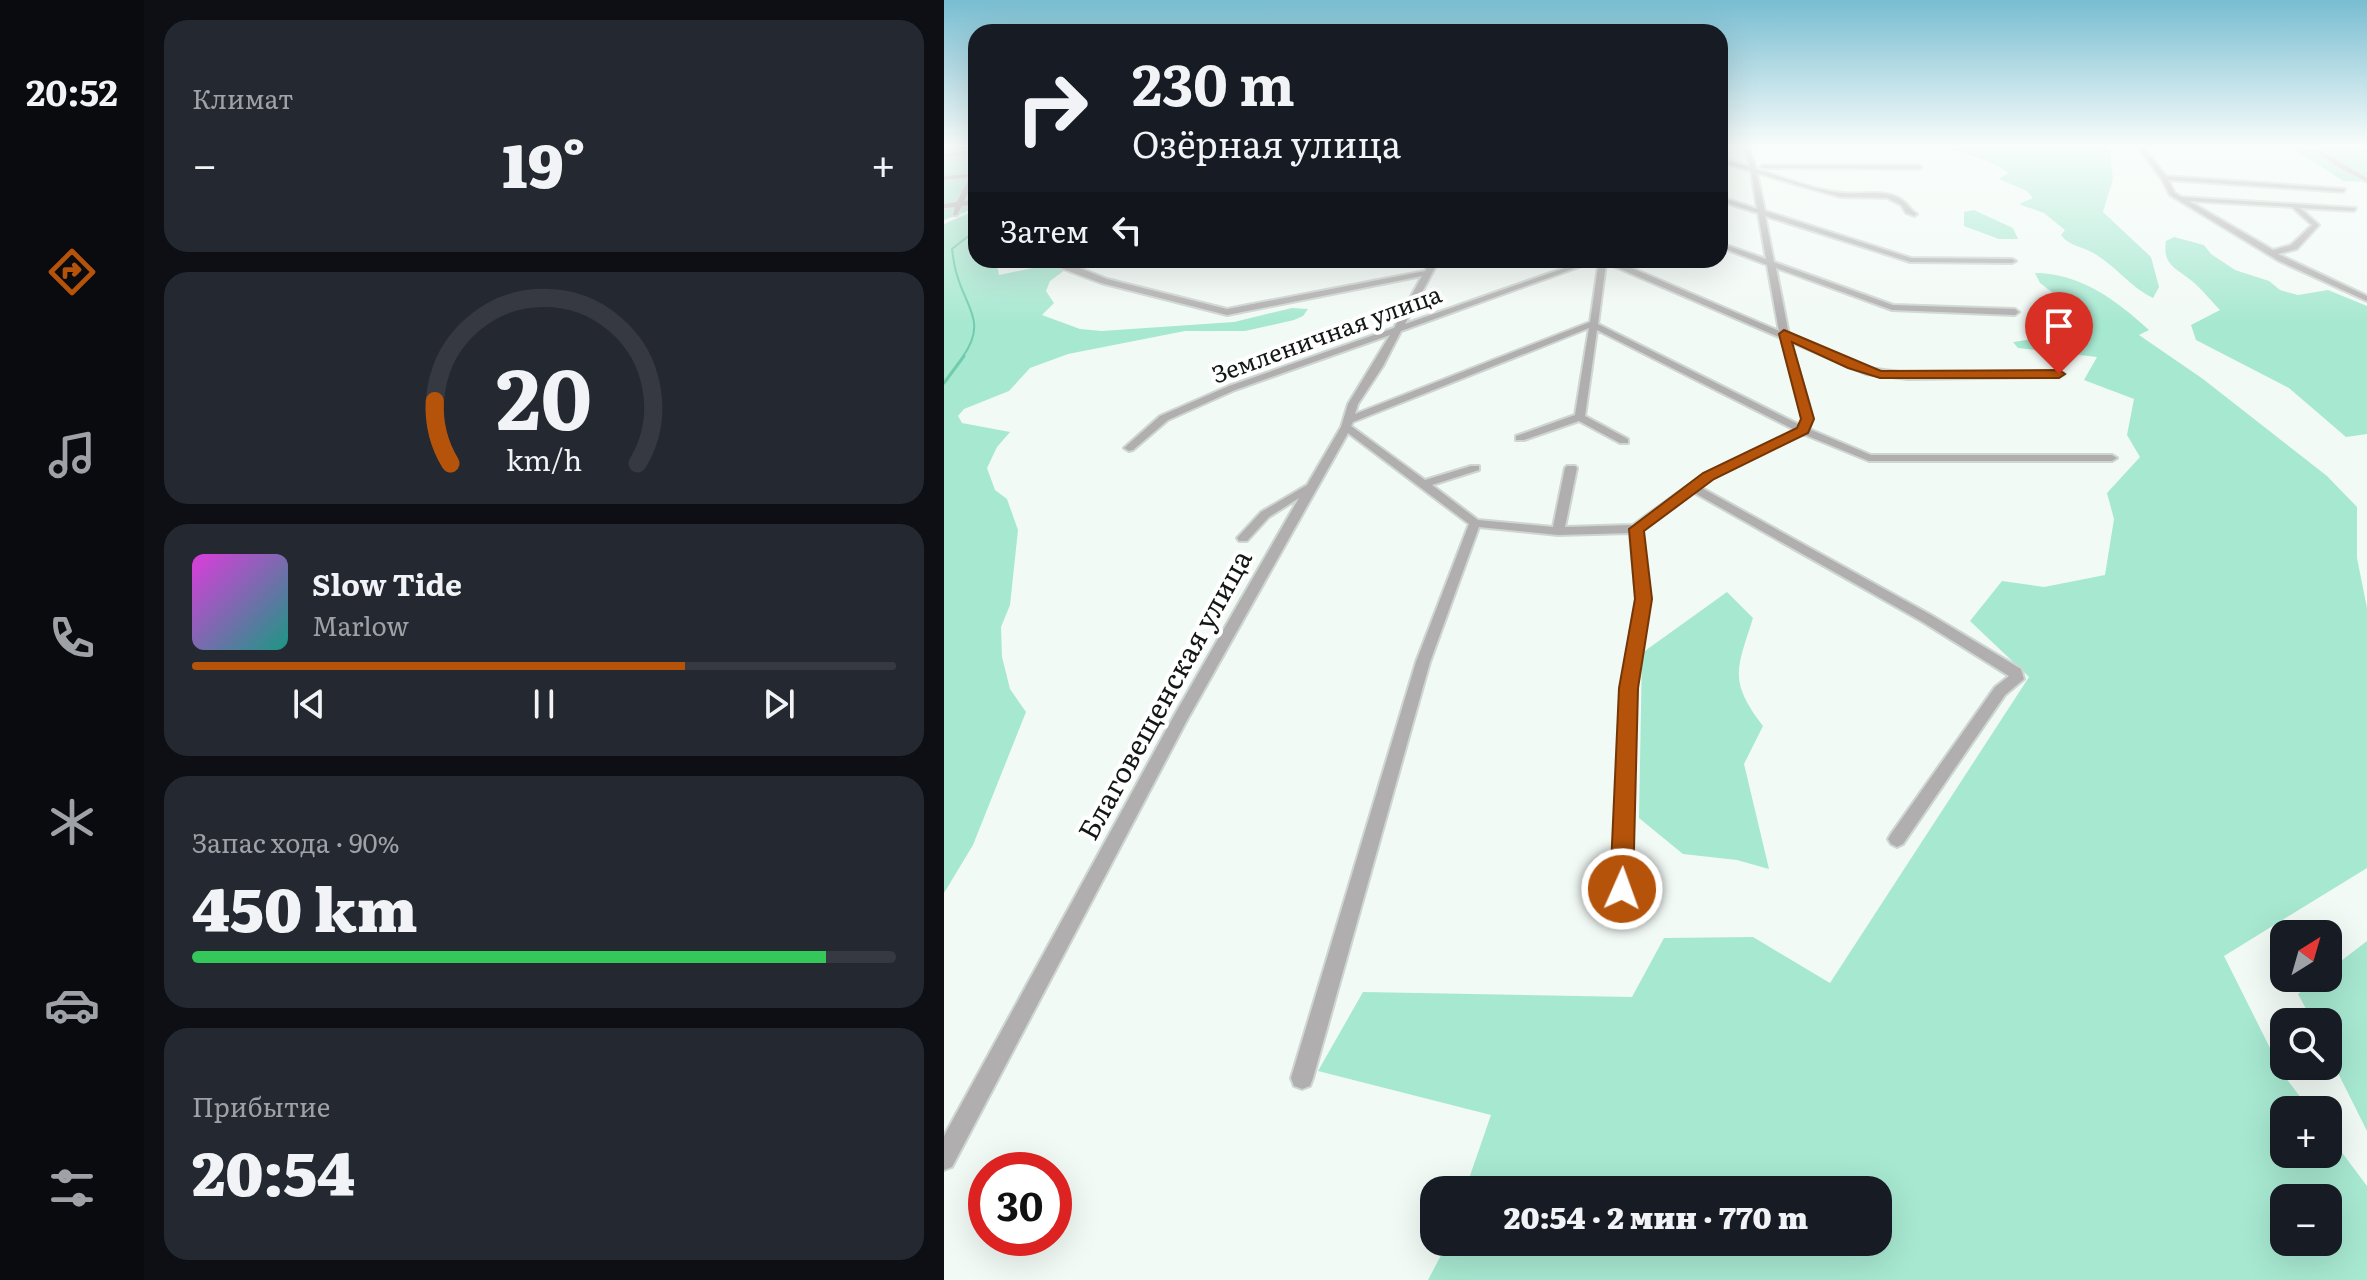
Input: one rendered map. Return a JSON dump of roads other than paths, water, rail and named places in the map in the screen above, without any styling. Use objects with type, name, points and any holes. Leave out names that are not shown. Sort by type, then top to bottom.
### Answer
[{"type":"street","points":[[955,214],[959,205]]},
{"type":"street","points":[[1738,205],[1910,260],[2012,261]]},
{"type":"street","points":[[1759,205],[1784,334],[1808,419],[1803,430],[1708,476],[1636,529],[1558,531],[1475,523],[1348,423],[1592,324],[1803,430],[1869,458],[2112,458]]},
{"type":"street","points":[[1904,205],[1908,212],[1914,214]]},
{"type":"street","points":[[2190,205],[2272,253],[2367,299]]},
{"type":"street","points":[[2266,205],[2354,209]]},
{"type":"street","points":[[2272,253],[2294,247],[2316,225],[2295,207]]},
{"type":"street","points":[[1728,248],[1892,307],[2015,312]]},
{"type":"street","points":[[1069,268],[1104,281],[1227,312],[1418,268]]},
{"type":"street","name":"Благовещенская улица","points":[[944,1159],[1180,718],[1348,423],[1353,404],[1433,268]]},
{"type":"street","name":"Земленичная улица","points":[[1129,448],[1164,418],[1291,365],[1396,332],[1572,268]]},
{"type":"street","points":[[1580,417],[1592,324],[1604,268]]},
{"type":"street","points":[[1624,268],[1880,374],[2059,374]]},
{"type":"street","points":[[1364,388],[1385,406]]},
{"type":"street","points":[[1520,438],[1580,417],[1624,441]]},
{"type":"street","points":[[1425,484],[1475,468]]},
{"type":"street","points":[[1558,531],[1571,468]]},
{"type":"street","points":[[1243,538],[1255,522],[1274,506],[1311,487]]},
{"type":"street","points":[[1694,488],[1940,626],[2016,673],[2017,679],[2000,691],[1897,839]]},
{"type":"street","points":[[1302,1078],[1423,662],[1475,523]]},
{"type":"street","points":[[1622,889],[1628,688],[1643,599],[1636,529]]},
{"type":"waterway","points":[[962,358],[970,345],[974,325],[956,272],[952,249],[968,236]]},
{"type":"waterway","points":[[944,383],[964,356]]}]
